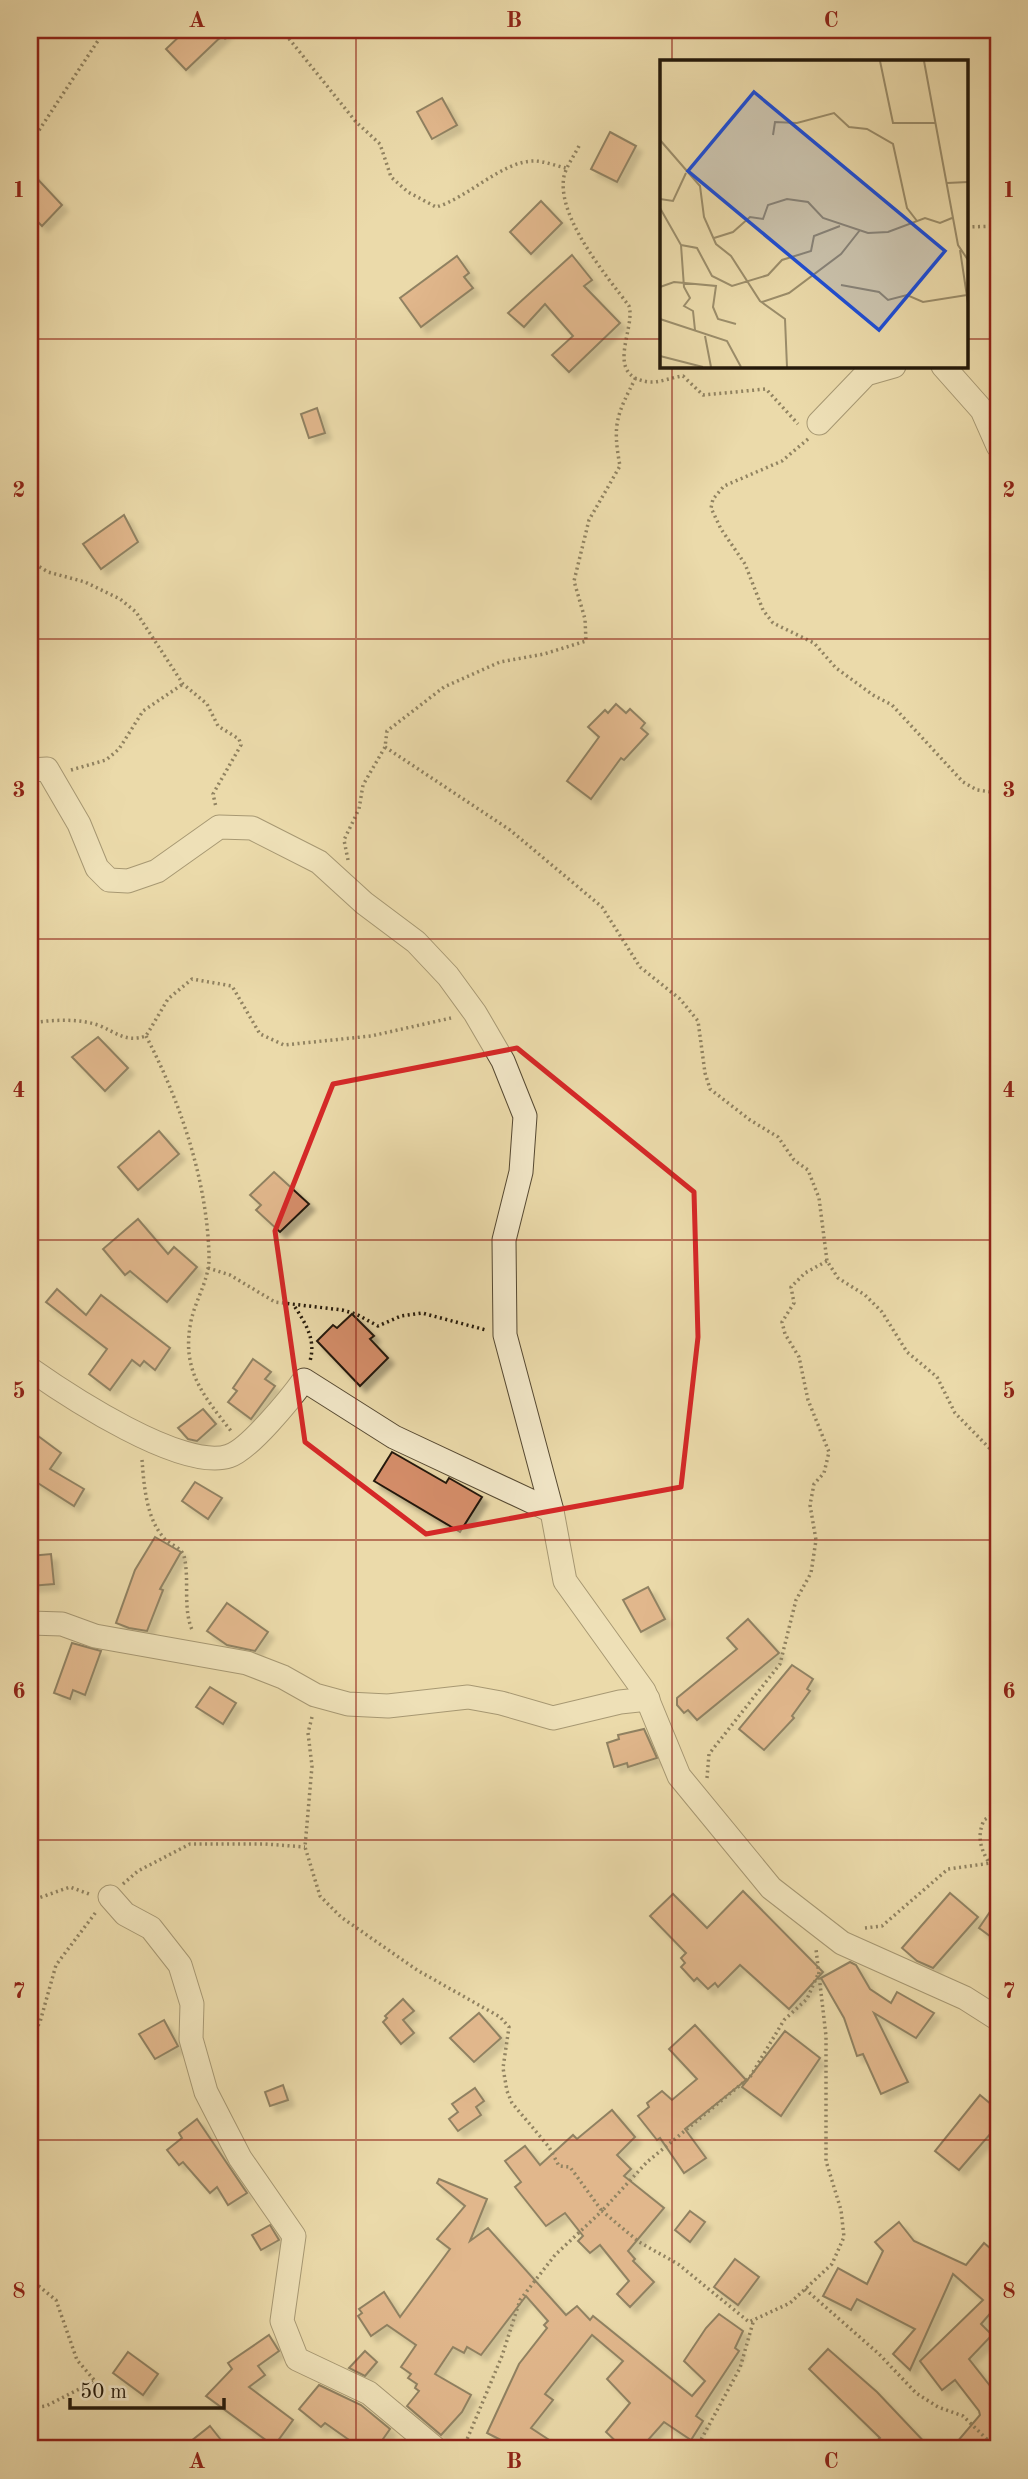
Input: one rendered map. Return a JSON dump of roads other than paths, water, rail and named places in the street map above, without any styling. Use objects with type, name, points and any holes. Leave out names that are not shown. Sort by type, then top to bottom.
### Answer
[{"type":"street","points":[[819,423],[866,374],[887,368]]},
{"type":"street","points":[[945,368],[982,410],[998,446]]},
{"type":"street","points":[[38,769],[79,824],[97,867],[109,880],[128,881],[157,871],[219,827],[252,828],[319,862],[353,893],[416,942],[448,976],[475,1013],[503,1061],[525,1116],[521,1172],[504,1240],[505,1335],[552,1511],[565,1581],[648,1699],[679,1776],[771,1888],[842,1943],[965,1998],[998,2018]]},
{"type":"street","points":[[30,1369],[86,1408],[176,1451],[210,1458],[229,1456],[243,1447],[286,1404],[304,1380],[394,1437],[552,1511]]},
{"type":"street","points":[[30,1623],[62,1624],[95,1636],[247,1662],[283,1677],[315,1695],[348,1704],[388,1706],[468,1698],[500,1703],[553,1718],[648,1699]]},
{"type":"street","points":[[108,1899],[125,1914],[151,1928],[180,1965],[192,2004],[191,2039],[206,2092],[246,2168],[294,2236],[282,2321],[297,2359],[369,2393],[436,2449]]}]
